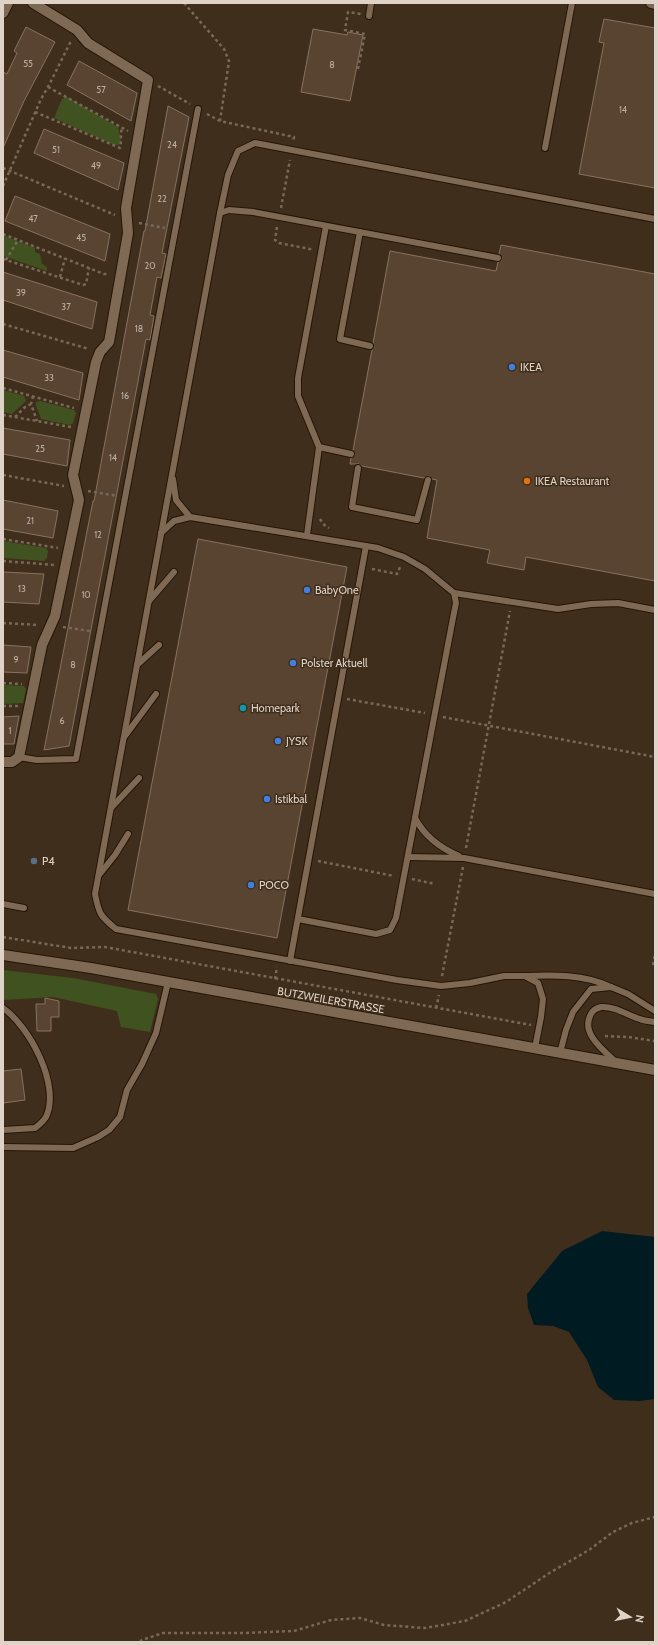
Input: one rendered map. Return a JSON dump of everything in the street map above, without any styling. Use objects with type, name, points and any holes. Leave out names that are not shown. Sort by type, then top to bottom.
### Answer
[{"type":"street","points":[[3,13],[8,3]]},
{"type":"street","points":[[3,762],[12,762],[19,757],[42,645],[55,616],[79,500],[73,475],[96,362],[100,352],[109,342],[121,275],[128,233],[126,208],[148,80],[88,43],[77,30],[33,3]]},
{"type":"street","points":[[651,3],[655,4]]},
{"type":"street","name":"BUTZWEILERSTRASSE","points":[[3,955],[68,964],[655,1070]]},
{"type":"lane","points":[[369,16],[371,3]]},
{"type":"lane","points":[[545,148],[572,3]]},
{"type":"lane","points":[[19,757],[37,760],[76,759],[198,108]]},
{"type":"lane","points":[[655,219],[255,143],[238,151],[228,175],[214,242],[95,894],[99,913],[104,920],[116,929],[396,980],[441,986],[470,983],[504,976],[556,974],[599,981],[628,994],[655,1011]]},
{"type":"lane","points":[[220,213],[229,210],[253,212],[498,258]]},
{"type":"lane","points":[[307,535],[319,447],[298,396],[298,378],[326,226]]},
{"type":"lane","points":[[360,232],[340,340],[370,346]]},
{"type":"lane","points":[[319,447],[351,454]]},
{"type":"lane","points":[[358,468],[352,507],[417,520],[428,480]]},
{"type":"lane","points":[[172,474],[176,500],[190,516]]},
{"type":"lane","points":[[161,533],[174,521],[190,516],[378,548],[404,557],[425,569],[454,593],[558,609],[591,604],[618,603],[655,610]]},
{"type":"lane","points":[[290,961],[366,546]]},
{"type":"lane","points":[[148,602],[174,572]]},
{"type":"lane","points":[[298,919],[376,934],[390,930],[396,918],[456,603],[454,593]]},
{"type":"lane","points":[[137,665],[159,645]]},
{"type":"lane","points":[[124,738],[156,694]]},
{"type":"lane","points":[[111,808],[139,778]]},
{"type":"lane","points":[[415,818],[420,827],[444,850],[464,858]]},
{"type":"lane","points":[[98,876],[115,855],[128,834]]},
{"type":"lane","points":[[408,857],[464,858],[655,894]]},
{"type":"lane","points":[[3,904],[24,908]]},
{"type":"lane","points":[[524,976],[538,983],[543,998],[542,1017],[535,1048]]},
{"type":"lane","points":[[3,1147],[73,1148],[109,1130],[120,1117],[128,1090],[156,1033],[168,982]]},
{"type":"lane","points":[[560,1053],[566,1030],[573,1012],[591,989],[611,987]]},
{"type":"lane","points":[[617,1063],[600,1047],[590,1034],[588,1019],[593,1010],[601,1007],[616,1009],[641,1020],[655,1022]]},
{"type":"lane","points":[[3,1008],[14,1016],[37,1050],[48,1077],[49,1106],[46,1117],[35,1128],[3,1130]]},
{"type":"path","points":[[184,3],[224,49],[228,61],[220,121]]},
{"type":"path","points":[[358,69],[365,34],[345,30],[348,12],[369,16]]},
{"type":"path","points":[[3,186],[41,98],[77,30]]},
{"type":"path","points":[[148,80],[220,121],[294,137]]},
{"type":"path","points":[[48,87],[138,137]]},
{"type":"path","points":[[35,112],[120,148],[122,140],[120,134],[122,128]]},
{"type":"path","points":[[3,168],[127,220],[175,230]]},
{"type":"path","points":[[3,234],[104,274],[121,275]]},
{"type":"path","points":[[18,240],[5,259],[83,284],[86,284],[89,268]]},
{"type":"path","points":[[60,277],[65,258]]},
{"type":"path","points":[[3,324],[100,352]]},
{"type":"path","points":[[3,388],[86,411]]},
{"type":"path","points":[[33,396],[31,404],[37,421]]},
{"type":"path","points":[[15,417],[25,407],[31,404]]},
{"type":"path","points":[[3,414],[82,429]]},
{"type":"path","points":[[3,475],[125,498]]},
{"type":"path","points":[[3,539],[68,550]]},
{"type":"path","points":[[3,561],[65,567]]},
{"type":"path","points":[[436,1008],[512,601]]},
{"type":"path","points":[[3,622],[51,625],[99,633]]},
{"type":"path","points":[[3,683],[35,685]]},
{"type":"path","points":[[338,697],[655,757]]},
{"type":"path","points":[[309,860],[436,884]]},
{"type":"path","points":[[3,937],[71,948],[105,947],[518,1023]]},
{"type":"path","points":[[653,965],[655,954]]},
{"type":"path","points":[[607,1036],[655,1041]]},
{"type":"path","points":[[140,1642],[163,1633],[243,1633],[294,1631],[331,1620],[360,1618],[384,1624],[425,1628],[465,1621],[506,1602],[551,1572],[589,1550],[613,1532],[632,1523],[655,1517]]},
{"type":"green space","points":[[67,97],[118,127],[121,139],[119,145],[114,145],[54,118],[62,99]]},
{"type":"green space","points":[[3,235],[35,248],[35,252],[40,254],[42,264],[47,267],[47,271],[3,256]]},
{"type":"green space","points":[[3,390],[24,396],[26,401],[12,414],[3,412]]},
{"type":"green space","points":[[40,401],[74,410],[76,413],[73,423],[70,425],[41,419],[36,405],[36,402]]},
{"type":"green space","points":[[3,541],[46,548],[48,551],[47,558],[44,561],[3,558]]},
{"type":"green space","points":[[4,685],[24,686],[26,689],[23,703],[3,704]]},
{"type":"green space","points":[[3,970],[73,978],[156,994],[158,999],[150,1032],[121,1027],[117,1011],[53,997],[3,1000]]},
{"type":"water","points":[[602,1231],[655,1237],[655,1399],[640,1401],[614,1400],[598,1387],[587,1360],[569,1332],[553,1326],[534,1325],[528,1308],[527,1294],[562,1251]]},
{"type":"building","points":[[604,19],[655,28],[655,188],[579,174],[604,43],[599,42]]},
{"type":"building","points":[[26,27],[55,42],[24,101],[3,148],[3,72],[7,74],[17,53],[14,51]]},
{"type":"building","points":[[313,29],[347,35],[348,32],[363,35],[350,101],[301,92]]},
{"type":"building","points":[[79,61],[137,93],[131,121],[67,85]]},
{"type":"building","points":[[168,106],[189,117],[162,253],[166,254],[161,278],[157,277],[150,315],[154,316],[150,340],[146,339],[69,746],[44,750],[94,501]]},
{"type":"building","points":[[44,129],[124,163],[118,190],[34,153]]},
{"type":"building","points":[[15,196],[110,234],[105,261],[5,221]]},
{"type":"building","name":"IKEA","points":[[501,245],[655,274],[655,581],[526,557],[524,570],[487,563],[490,550],[427,538],[437,480],[432,479],[429,476],[424,478],[362,466],[359,464],[350,464],[351,458],[355,455],[353,450],[372,350],[374,347],[373,343],[390,251],[496,271],[498,262],[501,261],[502,258],[499,254]]},
{"type":"building","points":[[3,272],[97,302],[92,329],[3,300]]},
{"type":"building","points":[[3,350],[83,373],[79,400],[3,377]]},
{"type":"building","points":[[3,428],[70,440],[67,466],[3,454]]},
{"type":"building","points":[[3,500],[58,511],[53,538],[3,529]]},
{"type":"building","name":"Homepark","points":[[198,539],[347,567],[277,938],[128,910]]},
{"type":"building","points":[[3,572],[44,574],[39,604],[3,602]]},
{"type":"building","points":[[3,645],[31,647],[27,673],[3,672]]},
{"type":"building","points":[[19,716],[14,744],[3,744],[3,717]]},
{"type":"building","points":[[45,998],[59,1001],[59,1017],[51,1017],[51,1031],[37,1031],[36,1004],[45,1004]]},
{"type":"building","points":[[21,1069],[25,1100],[3,1103],[3,1071]]},
{"type":"place","name":"IKEA","points":[[512,367]]},
{"type":"place","name":"IKEA Restaurant","points":[[527,481]]},
{"type":"place","name":"BabyOne","points":[[307,590]]},
{"type":"place","name":"Polster Aktuell","points":[[293,663]]},
{"type":"place","name":"Homepark","points":[[243,708]]},
{"type":"place","name":"JYSK","points":[[278,741]]},
{"type":"place","name":"Istikbal","points":[[267,799]]},
{"type":"place","name":"P4","points":[[34,861]]},
{"type":"place","name":"POCO","points":[[251,885]]}]
